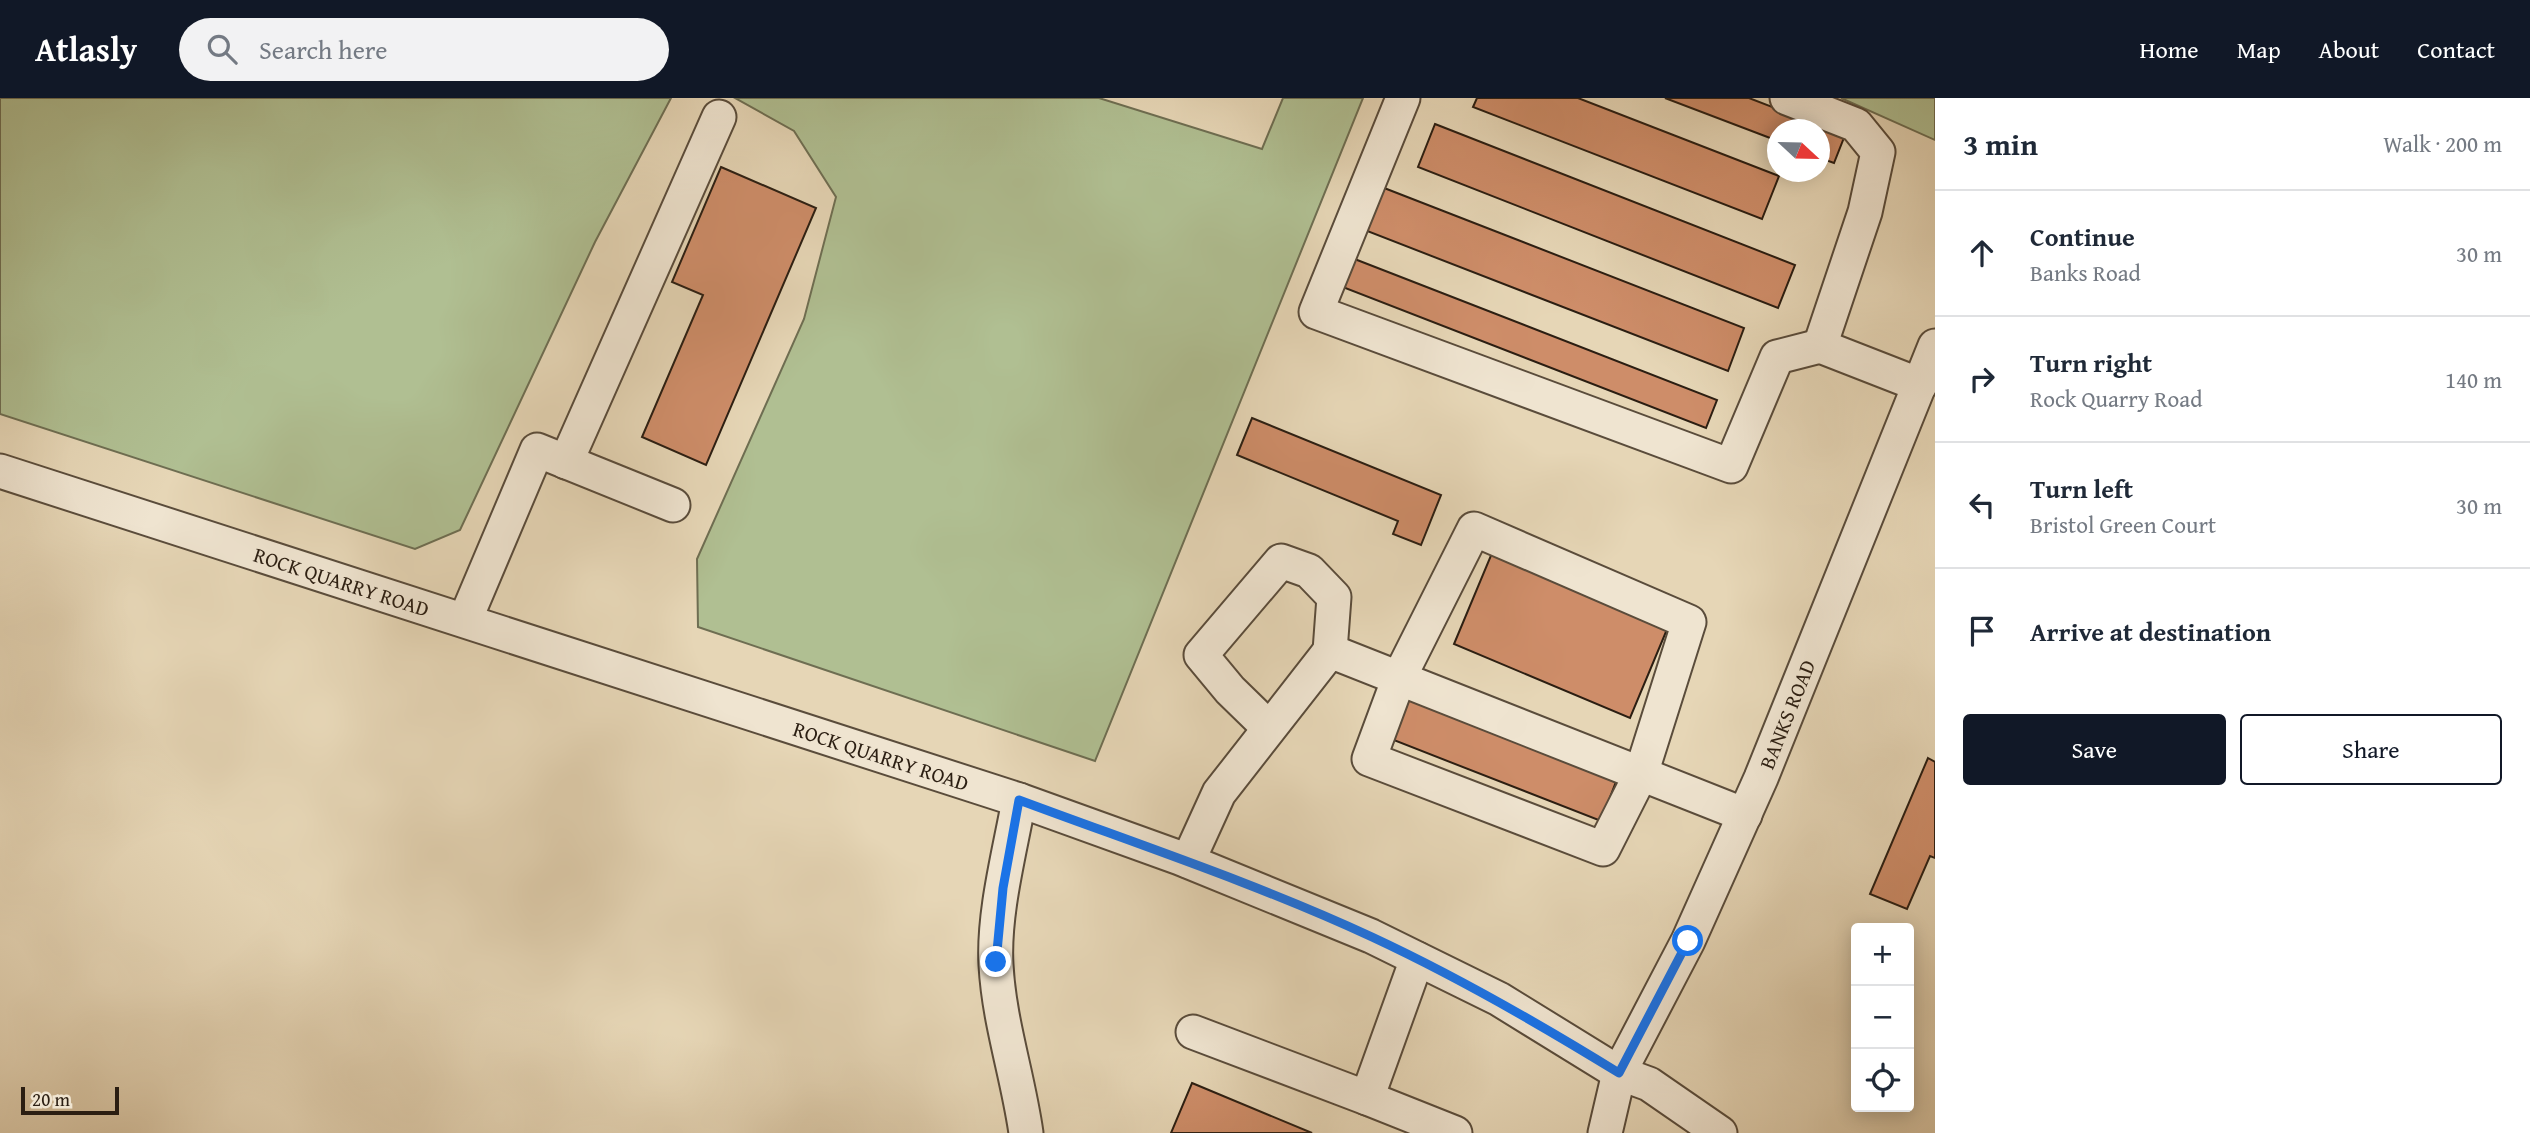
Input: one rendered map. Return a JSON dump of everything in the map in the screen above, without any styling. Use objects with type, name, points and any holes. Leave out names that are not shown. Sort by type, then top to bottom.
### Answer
[{"type":"street","points":[[1402,98],[1316,312],[1731,466],[1777,357],[1820,346],[1929,365]]},
{"type":"street","points":[[1787,98],[1856,125],[1878,152],[1865,212],[1820,346]]},
{"type":"street","points":[[566,462],[719,117]]},
{"type":"street","name":"BANKS ROAD","points":[[1605,1133],[1619,1073],[1688,941],[1745,815],[1929,365]]},
{"type":"street","points":[[465,620],[537,450],[673,505]]},
{"type":"street","name":"ROCK QUARRY ROAD","points":[[0,471],[1019,800],[1188,861],[1371,936],[1499,999],[1619,1073],[1649,1084],[1720,1133]]},
{"type":"street","points":[[1474,529],[1689,622],[1641,774],[1603,849],[1368,759],[1399,678],[1474,529]]},
{"type":"street","points":[[1188,861],[1219,793],[1330,651],[1334,597],[1309,571],[1281,561],[1201,655],[1230,690],[1269,728]]},
{"type":"street","points":[[1330,651],[1745,815]]},
{"type":"street","points":[[1019,800],[1003,888],[996,962],[1002,1021],[1020,1093],[1026,1133]]},
{"type":"street","points":[[1367,1098],[1417,959]]},
{"type":"street","points":[[1193,1032],[1455,1133]]},
{"type":"green space","points":[[0,98],[671,98],[595,242],[460,530],[415,549],[0,414]]},
{"type":"green space","points":[[735,98],[1099,98],[1262,149],[1283,98],[1363,98],[1095,761],[698,627],[697,559],[804,319],[836,197],[794,131]]},
{"type":"green space","points":[[1841,98],[1935,98],[1935,140]]},
{"type":"building","points":[[1477,98],[1578,98],[1767,171],[1767,182],[1777,182],[1762,219],[1473,107]]},
{"type":"building","points":[[1665,98],[1749,98],[1803,119],[1767,119],[1767,137]]},
{"type":"building","points":[[1435,124],[1795,265],[1778,308],[1418,167]]},
{"type":"building","points":[[1830,129],[1845,135],[1834,163],[1830,162]]},
{"type":"building","points":[[721,167],[816,208],[706,465],[642,437],[703,295],[672,282]]},
{"type":"building","points":[[1379,186],[1744,328],[1728,371],[1362,229]]},
{"type":"building","points":[[1352,258],[1717,400],[1706,428],[1340,286]]},
{"type":"building","points":[[1252,418],[1441,495],[1421,545],[1393,534],[1398,521],[1237,455]]},
{"type":"building","points":[[1492,553],[1668,627],[1630,718],[1454,644]]},
{"type":"building","points":[[1402,696],[1617,779],[1601,821],[1386,737]]},
{"type":"building","points":[[1928,758],[1935,762],[1935,858],[1930,856],[1907,909],[1870,894]]},
{"type":"building","points":[[1192,1083],[1312,1133],[1171,1133]]},
{"type":"route","points":[[996,962],[1003,888],[1019,800],[1180,858],[1371,936],[1499,999],[1619,1073],[1688,941]]}]
